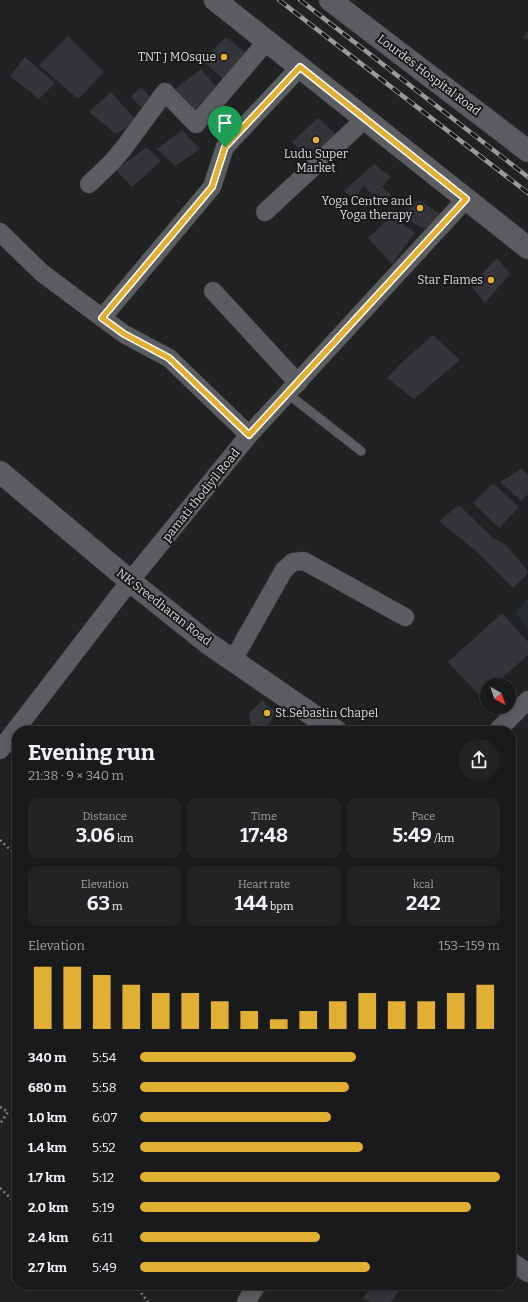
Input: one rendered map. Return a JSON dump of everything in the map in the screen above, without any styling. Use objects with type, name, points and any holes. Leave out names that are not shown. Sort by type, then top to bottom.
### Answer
[{"type":"street","points":[[215,0],[528,248]]},
{"type":"street","name":"Lourdes Hospital Road","points":[[330,0],[528,151]]},
{"type":"street","points":[[89,184],[123,149],[165,92],[196,124],[267,42]]},
{"type":"street","points":[[102,318],[212,187],[225,147],[300,67]]},
{"type":"street","points":[[265,212],[365,119]]},
{"type":"street","name":"pamati thodiyil Road","points":[[19,726],[130,582],[249,435],[466,199]]},
{"type":"street","points":[[0,232],[42,273],[102,318],[124,334],[169,358],[249,435]]},
{"type":"street","points":[[213,291],[293,388]]},
{"type":"street","name":"NK Sreedharan Road","points":[[0,472],[130,582],[209,644],[329,726]]},
{"type":"street","points":[[233,660],[284,570],[293,562],[304,561],[405,617]]},
{"type":"street","points":[[502,726],[527,703]]},
{"type":"street","name":"pamati thodiyil Road","points":[[0,750],[12,734]]},
{"type":"street","points":[[516,1265],[528,1273]]},
{"type":"street","points":[[246,1302],[254,1290]]},
{"type":"lane","points":[[293,388],[361,451]]},
{"type":"path","points":[[0,840],[12,851]]},
{"type":"path","points":[[0,1107],[8,1112],[0,1124]]},
{"type":"path","points":[[0,1188],[12,1199]]},
{"type":"path","points":[[139,1290],[148,1302]]},
{"type":"shaded area","points":[[528,598],[528,629],[515,613]]},
{"type":"building","points":[[528,30],[528,40],[523,38]]},
{"type":"building","points":[[68,36],[104,72],[78,99],[39,65]]},
{"type":"building","name":"TNT J MOsque","points":[[226,37],[246,53],[223,79],[203,61]]},
{"type":"building","points":[[25,57],[55,83],[39,99],[10,76]]},
{"type":"building","points":[[201,69],[216,87],[194,111],[175,89]]},
{"type":"building","points":[[141,87],[155,102],[144,110],[131,97]]},
{"type":"building","points":[[111,92],[137,121],[116,134],[89,112]]},
{"type":"building","name":"Ludu Super Market","points":[[318,118],[340,138],[314,162],[292,142]]},
{"type":"building","points":[[182,130],[200,149],[175,166],[157,149]]},
{"type":"building","points":[[147,147],[161,161],[132,187],[116,170]]},
{"type":"building","points":[[374,164],[391,177],[382,187],[391,195],[378,204],[370,197],[372,195],[364,185],[354,199],[344,191]]},
{"type":"building","name":"Yoga Centre and Yoga therapy","points":[[418,200],[445,217],[431,232],[401,217]]},
{"type":"building","points":[[392,216],[415,233],[392,264],[368,238]]},
{"type":"building","name":"Star Flames","points":[[497,258],[510,274],[485,303],[471,286]]},
{"type":"building","points":[[433,335],[460,360],[414,399],[387,378],[402,362]]},
{"type":"building","points":[[521,469],[528,475],[528,494],[521,501],[500,482]]},
{"type":"building","points":[[493,483],[519,507],[499,528],[473,503]]},
{"type":"building","points":[[459,505],[492,537],[506,545],[528,571],[528,573],[513,588],[475,550],[439,521]]},
{"type":"building","points":[[502,613],[528,642],[528,655],[502,678],[480,678],[480,696],[448,662]]},
{"type":"building","name":"St.Sebastin Chapel","points":[[263,700],[266,705],[277,712],[267,726],[251,726],[249,713]]},
{"type":"building","points":[[369,1290],[399,1290],[391,1302],[370,1302],[363,1298]]},
{"type":"railway","points":[[279,0],[528,193]]},
{"type":"railway","points":[[300,0],[528,177]]},
{"type":"place","name":"TNT J MOsque","points":[[224,57]]},
{"type":"place","name":"Ludu Super Market","points":[[316,140]]},
{"type":"place","name":"Yoga Centre and Yoga therapy","points":[[420,208]]},
{"type":"place","name":"Star Flames","points":[[491,280]]},
{"type":"place","name":"St.Sebastin Chapel","points":[[267,713]]},
{"type":"route","points":[[300,67],[466,199],[249,435],[169,358],[124,334],[102,318],[212,187],[225,147],[300,67]]}]
